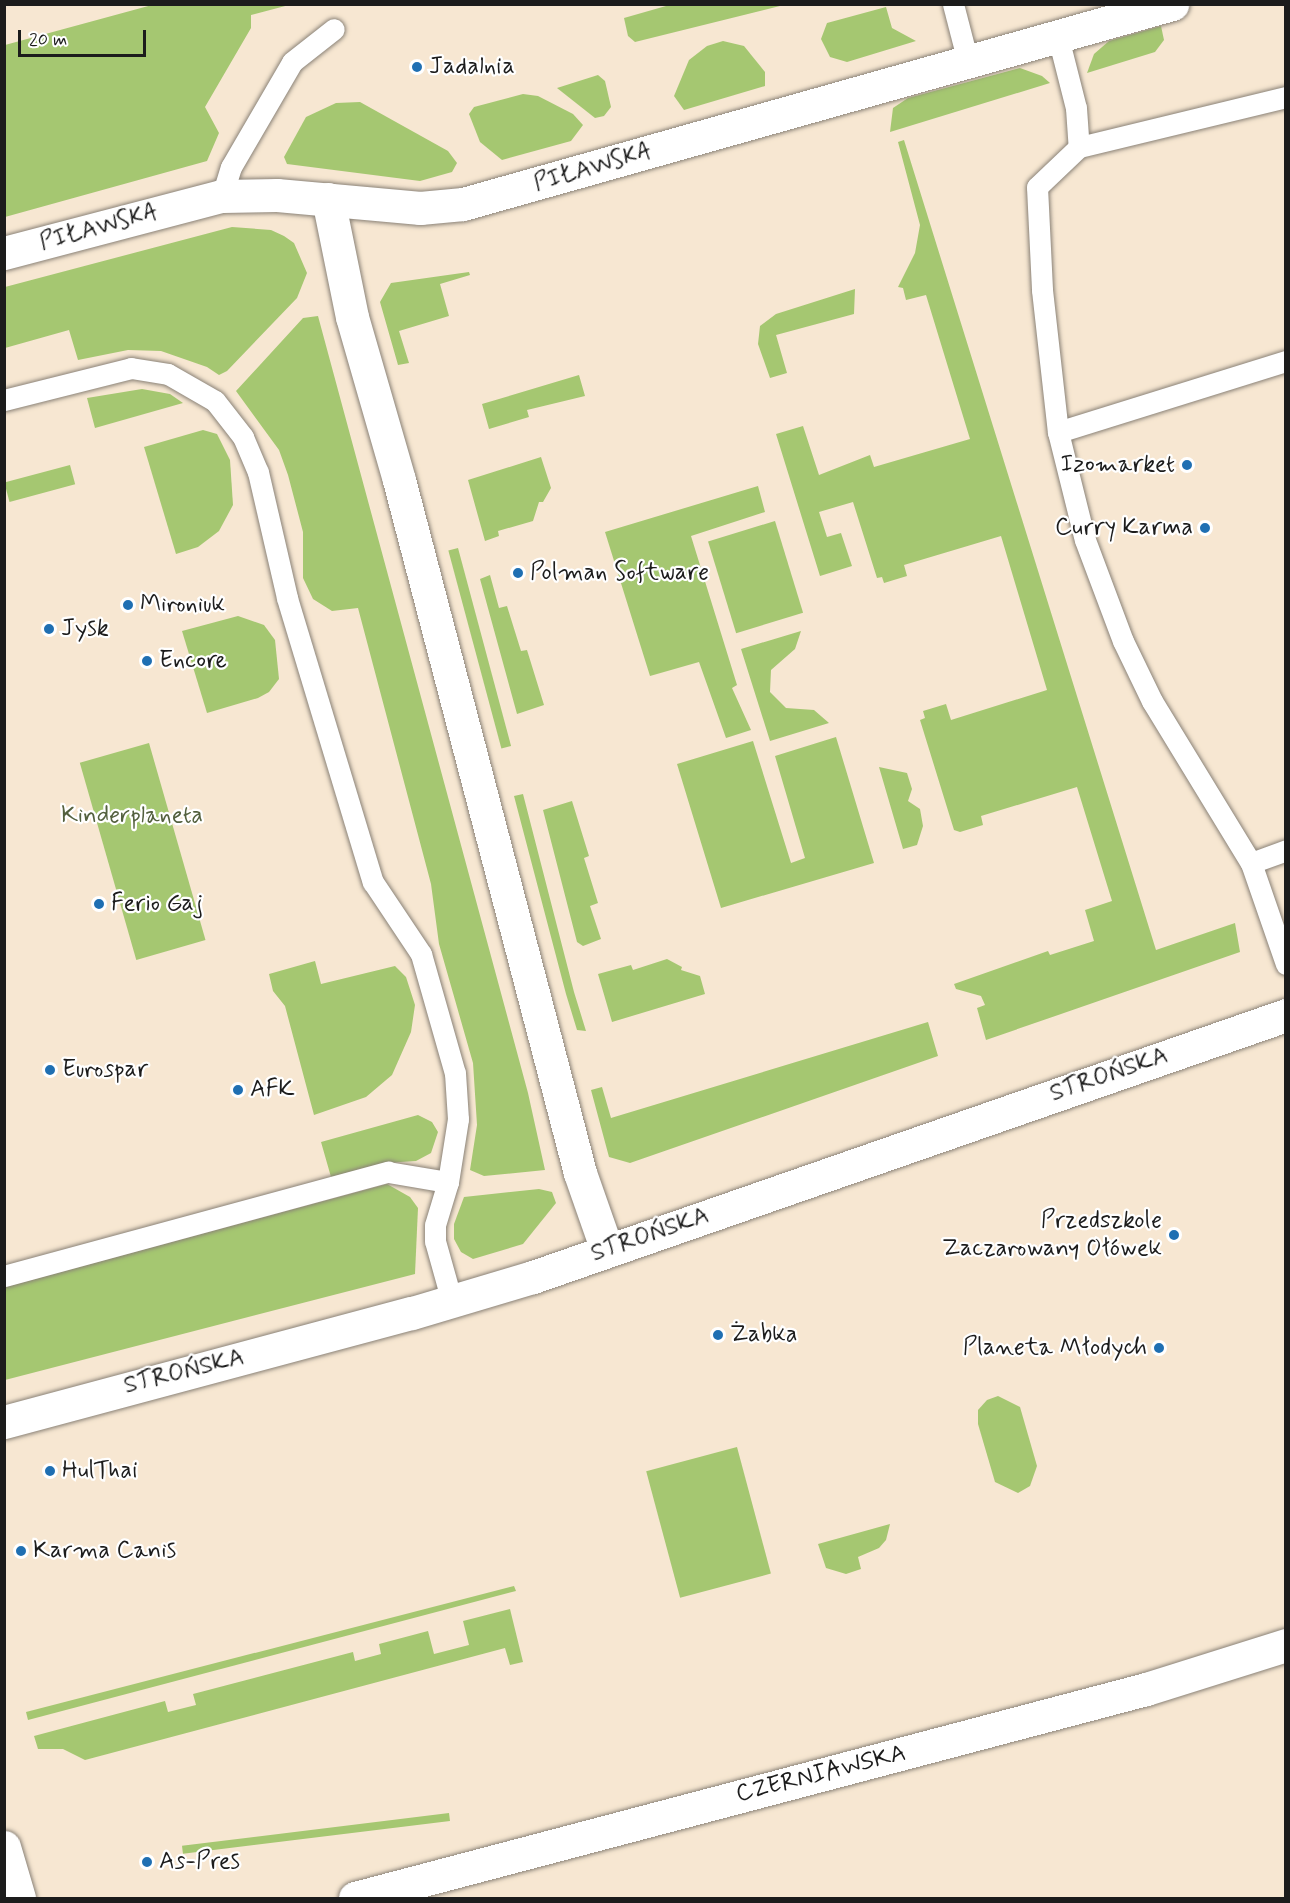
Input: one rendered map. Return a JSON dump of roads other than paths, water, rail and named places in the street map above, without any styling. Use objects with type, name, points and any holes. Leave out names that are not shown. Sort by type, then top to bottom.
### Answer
[{"type":"street","name":"PIŁAWSKA","points":[[4,253],[222,196],[328,199],[420,208],[463,204],[1172,4]]},
{"type":"street","points":[[328,199],[352,317],[399,480],[580,1173],[608,1250]]},
{"type":"street","name":"STROŃSKA","points":[[4,1422],[452,1302],[1286,1015]]},
{"type":"street","name":"CZERNIAWSKA","points":[[355,1899],[1146,1689],[1286,1645]]},
{"type":"street","points":[[4,1847],[19,1899]]},
{"type":"lane","points":[[953,4],[968,62]]},
{"type":"lane","points":[[222,196],[231,167],[292,62],[334,29]]},
{"type":"lane","points":[[1058,37],[1076,108],[1078,147]]},
{"type":"lane","points":[[1286,97],[1078,147],[1037,187],[1042,290],[1058,432],[1085,540],[1123,641],[1152,701],[1251,863],[1286,964]]},
{"type":"lane","points":[[1058,432],[1286,361]]},
{"type":"lane","points":[[4,400],[80,378],[131,368],[168,374],[215,400],[243,437],[258,472],[287,598],[373,882],[421,954],[455,1073],[458,1119],[448,1182],[435,1225],[435,1241],[452,1302]]},
{"type":"lane","points":[[1251,863],[1286,850]]},
{"type":"lane","points":[[4,1276],[388,1172],[448,1182]]},
{"type":"place","name":"Jadalnia","points":[[417,67]]},
{"type":"place","name":"Izomarket","points":[[1187,465]]},
{"type":"place","name":"Curry Karma","points":[[1205,528]]},
{"type":"place","name":"Polman Software","points":[[518,573]]},
{"type":"place","name":"Mironiuk","points":[[128,605]]},
{"type":"place","name":"Jysk","points":[[49,629]]},
{"type":"place","name":"Encore","points":[[147,661]]},
{"type":"place","name":"Ferio Gaj","points":[[99,904]]},
{"type":"place","name":"Eurospar","points":[[50,1070]]},
{"type":"place","name":"AFK","points":[[238,1090]]},
{"type":"place","name":"Przedszkole Zaczarowany Ołówek","points":[[1174,1235]]},
{"type":"place","name":"Żabka","points":[[718,1335]]},
{"type":"place","name":"Planeta Młodych","points":[[1159,1348]]},
{"type":"place","name":"HulThai","points":[[50,1471]]},
{"type":"place","name":"Karma Canis","points":[[21,1551]]},
{"type":"place","name":"As-Pres","points":[[147,1862]]},
{"type":"park label","name":"Kinderplaneta","points":[[132,816]]}]
